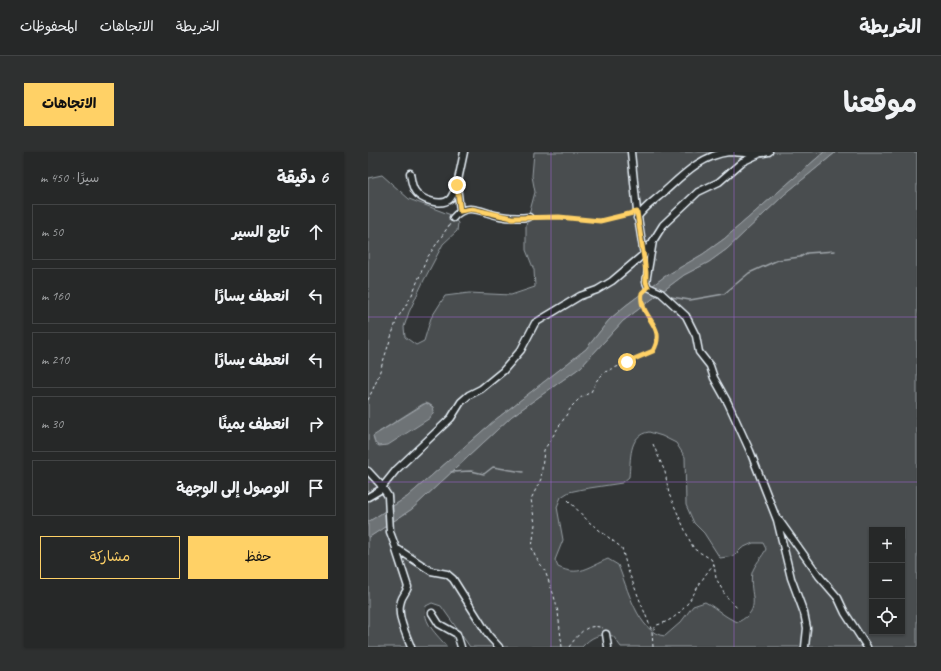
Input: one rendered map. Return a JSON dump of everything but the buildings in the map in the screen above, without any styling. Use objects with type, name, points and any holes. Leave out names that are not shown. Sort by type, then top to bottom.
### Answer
[{"type":"street","points":[[410,173],[415,191],[421,197],[430,201],[446,202],[457,185],[464,152]]},
{"type":"street","points":[[631,152],[637,215],[644,254],[646,282],[648,287],[661,293],[686,316],[696,336],[699,352],[710,366],[714,378],[728,403],[775,513],[792,578],[804,613],[807,628],[805,647]]},
{"type":"street","points":[[637,215],[696,164],[711,157],[729,152],[759,154]]},
{"type":"street","points":[[368,497],[380,490],[396,470],[451,418],[461,402],[469,395],[481,389],[503,371],[521,350],[535,323],[580,296],[598,290],[607,284],[644,254],[663,224],[688,200],[698,192],[719,182],[742,162],[759,154],[769,152]]},
{"type":"street","points":[[457,185],[460,211]]},
{"type":"street","points":[[453,218],[460,211],[472,209],[512,218],[529,217]]},
{"type":"street","points":[[646,272],[653,241]]},
{"type":"street","points":[[368,471],[383,487],[390,501],[390,532],[408,587],[401,600],[399,609],[411,647]]},
{"type":"street","points":[[775,513],[819,576],[838,598],[845,613],[867,647]]},
{"type":"street","points":[[396,548],[431,571],[447,574],[453,579],[489,636],[500,647]]},
{"type":"street","points":[[432,613],[439,624],[457,634],[461,647]]},
{"type":"street","points":[[606,634],[608,647]]},
{"type":"path","points":[[529,217],[559,217],[600,221],[637,215]]},
{"type":"path","points":[[368,400],[377,380],[397,319],[411,297],[427,258],[453,218]]},
{"type":"path","points":[[562,647],[558,612],[554,596],[545,571],[535,556],[532,548],[535,524],[531,499],[541,479],[544,450],[572,406],[580,398],[590,392],[597,380],[605,372],[645,356],[653,351],[657,345],[657,331],[642,307],[641,300],[644,290],[648,287]]},
{"type":"path","points":[[653,444],[665,472],[669,494],[689,540],[694,549],[710,559],[714,564],[716,578],[726,595],[738,609]]},
{"type":"path","points":[[568,500],[590,522],[622,548],[627,568],[652,632],[653,647]]},
{"type":"path","points":[[652,632],[657,625],[667,622],[680,613],[694,595],[700,581],[714,564]]},
{"type":"path","points":[[568,647],[578,633],[585,628],[594,626],[602,628],[606,634]]},
{"type":"shaded area","points":[[534,152],[824,152],[724,239],[703,254],[664,277],[625,306],[609,320],[586,349],[495,420],[407,497],[368,522],[368,178],[382,175],[409,199],[451,215],[458,223],[457,231],[443,244],[409,312],[404,327],[405,337],[416,345],[424,341],[431,318],[445,296],[469,293],[511,295],[535,287],[534,270],[526,250],[526,226],[535,192],[532,176]],"holes":[[[423,404],[429,404],[433,407],[379,432]]]},
{"type":"shaded area","points":[[824,152],[836,152],[785,194],[727,249],[709,262],[684,275],[623,321],[581,367],[512,416],[412,509],[368,538],[368,522],[407,497],[495,420],[586,349],[609,320],[625,306],[664,277],[703,254],[724,239]]},
{"type":"shaded area","points":[[836,152],[917,152],[917,647],[621,647],[613,636],[604,635],[592,638],[582,647],[470,647],[441,606],[432,603],[426,606],[426,618],[431,628],[447,647],[370,647],[368,645],[368,538],[412,509],[512,416],[581,367],[623,321],[684,275],[709,262],[727,249],[785,194]],"holes":[[[649,432],[662,436],[676,443],[685,457],[686,505],[694,523],[704,533],[720,558],[734,556],[742,548],[753,543],[763,543],[766,549],[752,573],[751,581],[753,607],[751,612],[738,622],[729,618],[705,602],[693,606],[681,622],[665,636],[656,633],[648,627],[635,608],[618,565],[608,559],[589,568],[572,571],[558,567],[555,560],[563,540],[557,507],[561,497],[569,492],[622,483],[629,477],[632,449],[637,438],[642,434]]]},
{"type":"shaded area","points":[[426,403],[433,407],[434,411],[430,418],[388,445],[379,446],[375,443],[373,436]]},
{"type":"waterway","points":[[665,293],[671,297],[690,300],[724,294],[749,273],[778,260],[800,257],[807,253],[835,251]]},
{"type":"waterway","points":[[451,472],[471,471],[484,474],[493,467],[523,472]]},
{"type":"route","points":[[457,185],[460,211],[472,209],[512,218],[559,217],[600,221],[637,212],[644,254],[646,285],[648,287],[642,293],[642,307],[652,321],[657,331],[658,338],[657,345],[653,351],[645,356],[627,362]]}]
